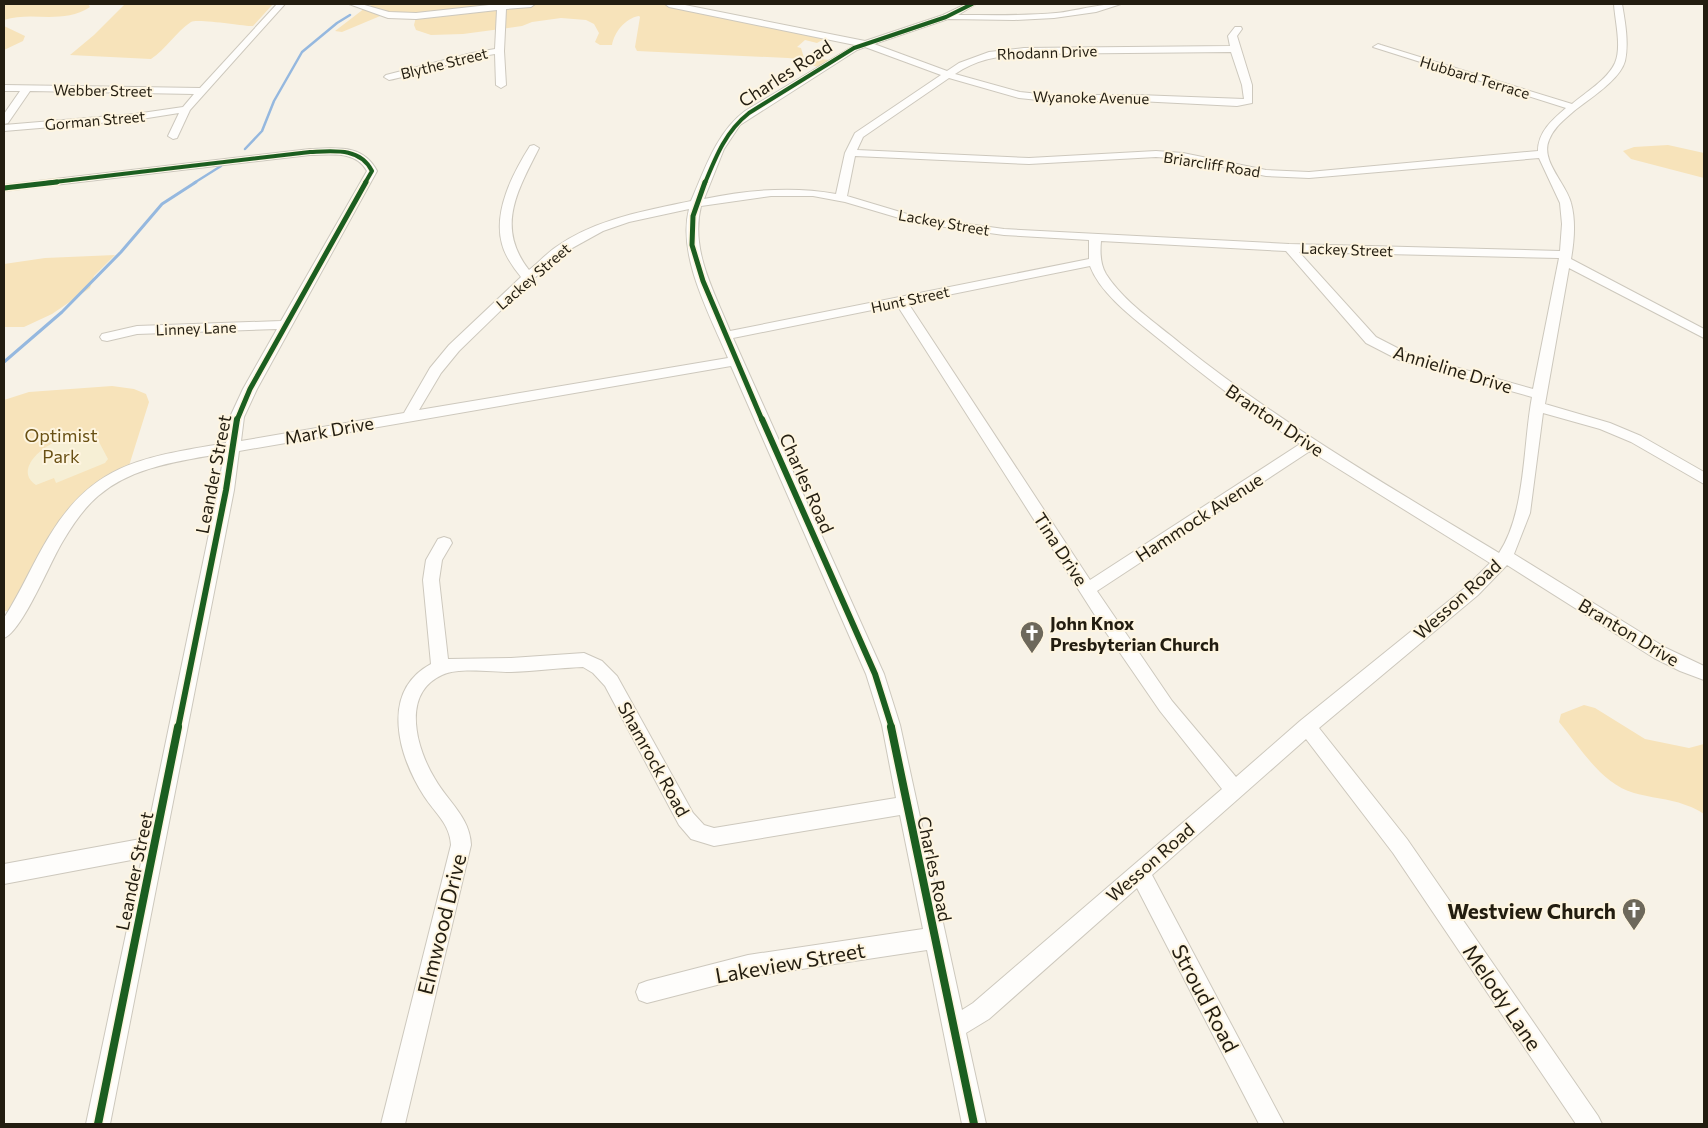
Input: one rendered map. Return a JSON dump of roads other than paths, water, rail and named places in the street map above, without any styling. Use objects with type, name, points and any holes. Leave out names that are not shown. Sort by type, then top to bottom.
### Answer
[{"type":"street","points":[[173,136],[186,109],[281,4]]},
{"type":"street","points":[[353,4],[378,12],[401,16],[436,15],[531,4]]},
{"type":"street","name":"Wyanoke Avenue","points":[[669,4],[864,44],[946,74],[1012,93],[1039,97],[1138,98],[1244,103],[1249,101],[1250,98],[1234,49],[1232,36],[1238,29]]},
{"type":"street","name":"Charles Road","points":[[972,4],[946,17],[864,44],[835,58],[763,102],[736,123],[719,149],[696,204],[693,216],[692,245],[703,281],[736,361],[875,674],[891,725],[906,806],[974,1124]]},
{"type":"street","points":[[946,17],[1048,17],[1082,13],[1117,4]]},
{"type":"street","points":[[1543,154],[1547,132],[1553,124],[1611,76],[1620,62],[1622,46],[1618,4]]},
{"type":"street","points":[[501,85],[499,51],[502,6]]},
{"type":"street","name":"Hubbard Terrace","points":[[1378,47],[1572,107]]},
{"type":"street","name":"Rhodann Drive","points":[[841,198],[850,153],[859,135],[946,74],[976,58],[1011,51],[1234,49]]},
{"type":"street","name":"Blythe Street","points":[[389,76],[414,72],[479,54],[499,51]]},
{"type":"street","name":"Webber Street","points":[[4,88],[203,91]]},
{"type":"street","points":[[4,121],[27,88]]},
{"type":"street","name":"Gorman Street","points":[[4,128],[135,117],[186,109]]},
{"type":"street","points":[[528,277],[511,255],[505,241],[504,214],[534,148]]},
{"type":"street","name":"Leander Street","points":[[4,188],[310,152],[344,152],[358,155],[370,163],[372,171],[237,417],[226,490],[98,1124]]},
{"type":"street","name":"Briarcliff Road","points":[[850,153],[1029,161],[1156,154],[1183,156],[1266,173],[1300,175],[1543,154]]},
{"type":"street","name":"Wesson Road","points":[[954,1028],[981,1010],[1306,727],[1472,590],[1503,559],[1513,542],[1521,518],[1539,401],[1565,258],[1568,224],[1566,203],[1543,154]]},
{"type":"street","name":"Lackey Street","points":[[409,416],[425,386],[442,361],[528,277],[562,249],[599,229],[644,214],[745,195],[793,192],[841,198],[935,224],[1004,232],[1289,248],[1565,258],[1704,334]]},
{"type":"street","name":"Branton Drive","points":[[1095,237],[1095,261],[1099,274],[1108,285],[1151,326],[1220,382],[1310,444],[1660,653],[1704,673]]},
{"type":"street","name":"Annieline Drive","points":[[1289,248],[1371,340],[1381,347],[1404,357],[1539,401],[1605,426],[1636,439],[1704,479]]},
{"type":"street","name":"Hunt Street","points":[[726,336],[1095,261]]},
{"type":"street","name":"Tina Drive","points":[[901,301],[1087,590],[1166,706],[1234,789]]},
{"type":"street","name":"Linney Lane","points":[[107,337],[137,330],[286,325]]},
{"type":"street","name":"Mark Drive","points":[[4,632],[11,612],[61,530],[83,500],[128,469],[149,462],[231,447],[736,361]]},
{"type":"street","name":"Hammock Avenue","points":[[1087,590],[1310,444]]},
{"type":"street","points":[[440,668],[431,580],[434,560],[444,543]]},
{"type":"street","name":"Shamrock Road","points":[[440,668],[458,664],[527,665],[584,660],[592,663],[604,672],[610,680],[679,808],[698,833],[714,837],[906,806]]},
{"type":"street","name":"Elmwood Drive","points":[[393,1124],[461,845],[462,835],[458,826],[431,790],[416,763],[408,735],[407,713],[410,700],[417,686],[430,673],[440,668]]},
{"type":"street","name":"Melody Lane","points":[[1306,727],[1400,846],[1590,1124]]},
{"type":"street","points":[[4,874],[155,846]]},
{"type":"street","name":"Stroud Road","points":[[1139,872],[1272,1124]]},
{"type":"street","name":"Lakeview Street","points":[[647,992],[748,966],[934,938]]},
{"type":"waterway","points":[[245,149],[262,131],[274,101],[302,52],[337,23],[350,15]]},
{"type":"waterway","points":[[194,183],[221,166]]},
{"type":"waterway","points":[[4,362],[62,312],[121,252],[162,204],[196,182]]},
{"type":"place","name":"John Knox Presbyterian Church","points":[[1032,654]]},
{"type":"place","name":"Westview Church","points":[[1634,931]]},
{"type":"park label","name":"Optimist Park","points":[[61,445]]}]
